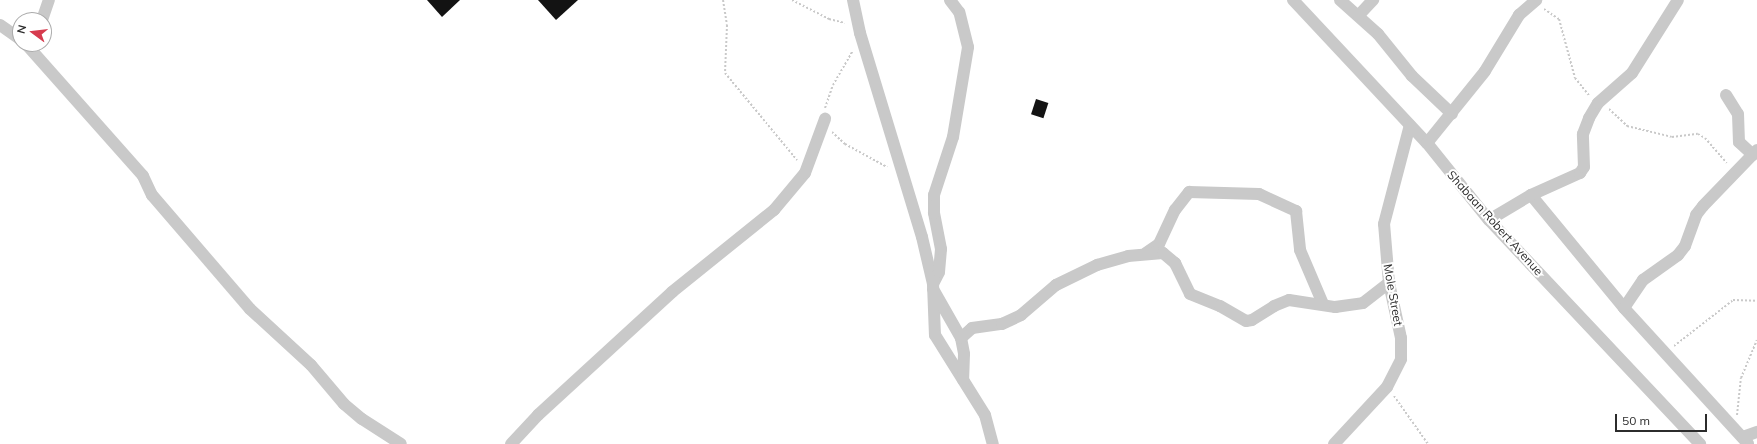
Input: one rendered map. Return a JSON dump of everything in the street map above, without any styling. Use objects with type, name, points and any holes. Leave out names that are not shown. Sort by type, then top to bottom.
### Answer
[{"type":"street","points":[[44,12],[48,0]]},
{"type":"street","points":[[850,0],[856,13]]},
{"type":"street","points":[[853,0],[861,38],[902,176],[922,237],[933,287],[935,335],[985,415],[991,429],[993,444]]},
{"type":"street","points":[[933,287],[939,272],[941,249],[934,213],[934,196],[953,137],[968,47],[959,12],[950,0]]},
{"type":"street","name":"Shabaan Robert Avenue","points":[[1293,0],[1427,143],[1489,220],[1700,444]]},
{"type":"street","points":[[1340,0],[1359,15],[1378,34],[1412,76],[1452,114]]},
{"type":"street","points":[[1359,15],[1373,0]]},
{"type":"street","points":[[1489,220],[1531,195],[1580,173],[1584,167],[1585,128],[1601,101],[1632,73],[1678,0]]},
{"type":"street","points":[[1427,143],[1452,114],[1485,71],[1519,15],[1534,2]]},
{"type":"street","points":[[0,24],[12,33]]},
{"type":"street","points":[[37,52],[143,176],[152,195],[250,310],[311,365],[344,404],[362,419],[401,444]]},
{"type":"street","points":[[1624,308],[1643,280],[1678,255],[1685,246],[1696,215],[1755,153],[1739,142],[1738,114],[1726,95]]},
{"type":"street","points":[[511,444],[538,415],[672,292],[774,210],[806,173],[825,119]]},
{"type":"street","name":"Mole Street","points":[[1334,444],[1387,386],[1396,372],[1402,348],[1389,283],[1384,224],[1410,125]]},
{"type":"street","points":[[1146,254],[1159,244],[1175,210],[1189,192],[1259,194],[1296,211],[1300,250],[1323,304]]},
{"type":"street","points":[[1531,195],[1624,308],[1742,436],[1757,432]]},
{"type":"street","points":[[961,338],[972,328],[1002,324],[1021,315],[1056,285],[1097,266],[1128,256],[1161,252],[1176,263],[1190,294],[1220,306],[1242,320],[1252,320],[1284,301],[1296,300],[1341,307],[1363,303],[1389,283]]},
{"type":"street","points":[[933,287],[961,338],[964,354],[963,380]]},
{"type":"path","points":[[723,0],[727,25],[725,74],[806,173]]},
{"type":"path","points":[[792,0],[829,19],[858,25]]},
{"type":"path","points":[[1534,2],[1559,19],[1575,78],[1587,94],[1601,101],[1627,126],[1672,137],[1693,134],[1705,138],[1735,173]]},
{"type":"path","points":[[861,38],[833,85],[825,109],[825,119],[829,129],[844,144],[864,152],[902,176]]},
{"type":"path","points":[[1665,353],[1727,304],[1742,299],[1757,301]]},
{"type":"path","points":[[1742,436],[1741,378],[1757,340]]},
{"type":"path","points":[[1387,386],[1428,444]]},
{"type":"building","points":[[427,0],[460,0],[442,17]]},
{"type":"building","points":[[538,0],[578,0],[556,20]]},
{"type":"building","points":[[1036,99],[1048,103],[1043,118],[1031,114]]}]
